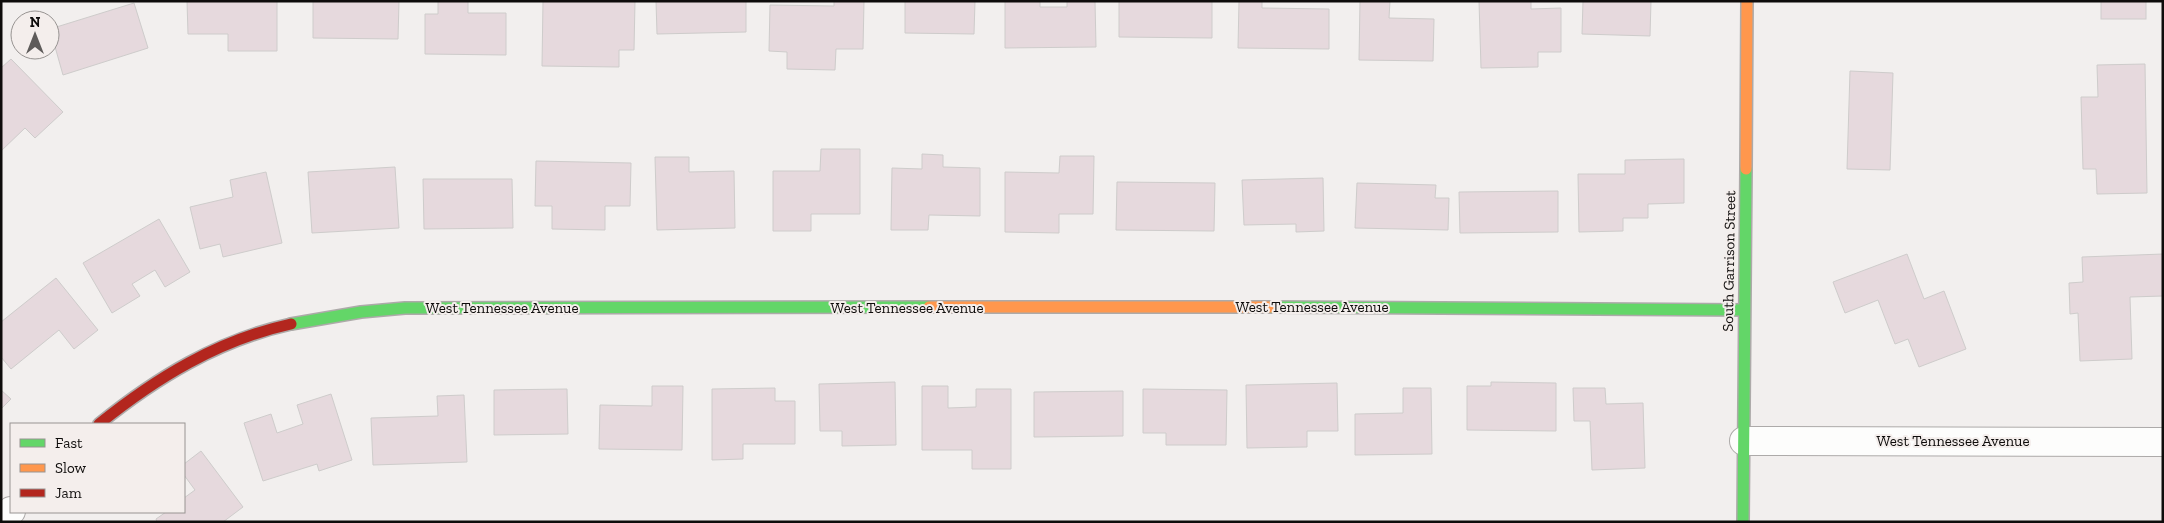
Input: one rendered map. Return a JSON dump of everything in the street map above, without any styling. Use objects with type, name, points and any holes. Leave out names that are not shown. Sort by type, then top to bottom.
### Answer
[{"type":"street","name":"South Garrison Street","points":[[1743,522],[1747,1]]},
{"type":"street","name":"West Tennessee Avenue","points":[[100,423],[146,386],[203,353],[274,327],[328,315],[364,310],[405,308],[1268,307],[1744,310]]},
{"type":"street","name":"West Tennessee Avenue","points":[[1744,441],[2163,442]]},
{"type":"street","points":[[1,521],[10,512]]},
{"type":"building","points":[[187,1],[277,1],[277,51],[228,51],[228,34],[188,34]]},
{"type":"building","points":[[313,1],[399,1],[398,39],[313,38]]},
{"type":"building","points":[[438,1],[468,1],[468,13],[506,13],[506,55],[425,54],[425,14],[438,14]]},
{"type":"building","points":[[543,1],[635,1],[634,50],[619,50],[619,67],[542,66]]},
{"type":"building","points":[[656,1],[746,1],[746,32],[657,34]]},
{"type":"building","points":[[834,1],[864,1],[863,49],[836,49],[835,70],[787,69],[787,52],[769,51],[770,5],[834,6]]},
{"type":"building","points":[[905,1],[975,1],[974,34],[905,33]]},
{"type":"building","points":[[1005,1],[1040,1],[1040,7],[1067,7],[1067,1],[1095,1],[1096,47],[1005,48]]},
{"type":"building","points":[[1119,1],[1212,1],[1212,38],[1119,37]]},
{"type":"building","points":[[1239,1],[1262,1],[1262,8],[1329,9],[1329,49],[1238,48]]},
{"type":"building","points":[[1360,1],[1390,1],[1389,18],[1434,19],[1433,61],[1359,60]]},
{"type":"building","points":[[1479,1],[1531,1],[1531,9],[1561,8],[1561,52],[1538,52],[1538,67],[1481,68]]},
{"type":"building","points":[[1583,1],[1651,1],[1650,36],[1582,34]]},
{"type":"building","points":[[2101,1],[2146,1],[2146,19],[2101,19]]},
{"type":"building","points":[[134,3],[148,48],[63,75],[59,60],[60,26]]},
{"type":"building","points":[[12,60],[63,112],[35,138],[25,128],[1,151],[1,68]]},
{"type":"building","points":[[2145,64],[2147,193],[2097,194],[2096,169],[2083,169],[2081,97],[2098,97],[2097,65]]},
{"type":"building","points":[[1850,71],[1893,73],[1890,170],[1847,169]]},
{"type":"building","points":[[821,149],[860,149],[860,214],[811,214],[811,231],[773,231],[773,171],[820,171]]},
{"type":"building","points":[[922,154],[943,155],[943,167],[980,168],[980,216],[929,215],[928,230],[891,230],[892,168],[922,169]]},
{"type":"building","points":[[1060,156],[1094,156],[1093,214],[1059,214],[1059,233],[1005,232],[1005,172],[1059,173]]},
{"type":"building","points":[[655,157],[689,157],[689,172],[734,171],[735,228],[657,230]]},
{"type":"building","points":[[1684,159],[1684,203],[1648,204],[1648,218],[1623,218],[1623,231],[1579,232],[1578,174],[1625,174],[1625,160]]},
{"type":"building","points":[[536,161],[631,163],[630,206],[605,206],[605,230],[552,229],[552,206],[535,206]]},
{"type":"building","points":[[395,167],[399,228],[312,233],[308,172]]},
{"type":"building","points":[[266,172],[282,243],[223,257],[220,244],[200,249],[190,207],[233,197],[230,180]]},
{"type":"building","points":[[1323,178],[1324,231],[1296,232],[1296,224],[1244,225],[1242,180]]},
{"type":"building","points":[[423,179],[512,179],[513,228],[424,229]]},
{"type":"building","points":[[1117,182],[1215,183],[1214,231],[1116,230]]},
{"type":"building","points":[[1357,183],[1436,185],[1435,198],[1449,198],[1448,230],[1355,228]]},
{"type":"building","points":[[1558,191],[1558,232],[1460,233],[1459,192]]},
{"type":"building","points":[[159,219],[190,272],[165,287],[155,270],[132,284],[140,296],[112,313],[83,263]]},
{"type":"building","points":[[1907,254],[1924,299],[1944,291],[1966,349],[1919,367],[1908,339],[1895,344],[1878,300],[1845,313],[1833,282]]},
{"type":"building","points":[[2163,254],[2163,296],[2130,297],[2132,359],[2080,361],[2078,313],[2070,314],[2069,283],[2083,282],[2082,257]]},
{"type":"building","points":[[56,278],[98,330],[74,349],[59,330],[11,369],[1,357],[1,322]]},
{"type":"building","points":[[895,382],[896,445],[842,446],[842,431],[820,431],[819,384]]},
{"type":"building","points":[[1491,382],[1556,383],[1556,431],[1467,430],[1467,386],[1491,386]]},
{"type":"building","points":[[1337,383],[1338,431],[1307,431],[1307,447],[1247,448],[1246,385]]},
{"type":"building","points":[[652,386],[683,386],[682,450],[599,449],[600,405],[652,406]]},
{"type":"building","points":[[922,386],[948,386],[948,408],[976,407],[976,389],[1011,389],[1011,469],[972,469],[972,450],[922,450]]},
{"type":"building","points":[[775,388],[775,401],[795,401],[795,444],[743,444],[743,459],[712,460],[712,389]]},
{"type":"building","points":[[1403,388],[1431,388],[1432,454],[1355,455],[1355,414],[1403,413]]},
{"type":"building","points":[[1573,388],[1605,388],[1606,404],[1643,403],[1645,468],[1592,470],[1590,421],[1574,421]]},
{"type":"building","points":[[567,389],[568,434],[494,435],[494,390]]},
{"type":"building","points":[[1143,389],[1227,390],[1226,445],[1166,445],[1166,433],[1143,433]]},
{"type":"building","points":[[1,390],[11,399],[1,409]]},
{"type":"building","points":[[1123,391],[1123,436],[1034,437],[1034,392]]},
{"type":"building","points":[[331,394],[352,460],[319,471],[317,464],[263,481],[244,423],[271,414],[277,433],[303,424],[297,405]]},
{"type":"building","points":[[464,395],[467,462],[373,465],[371,418],[438,416],[437,396]]},
{"type":"building","points":[[201,451],[243,507],[223,522],[157,522],[156,519],[165,513],[185,513],[185,497],[195,490],[185,476],[185,463]]},
{"type":"traffic: fast","points":[[1743,522],[1746,169]]},
{"type":"traffic: fast","points":[[291,324],[361,312],[405,308],[929,307]]},
{"type":"traffic: fast","points":[[1271,307],[1744,310]]},
{"type":"traffic: slow","points":[[1746,169],[1747,1]]},
{"type":"traffic: slow","points":[[929,307],[1271,307]]},
{"type":"traffic: jam","points":[[100,423],[143,391],[189,363],[238,340],[291,324]]}]
